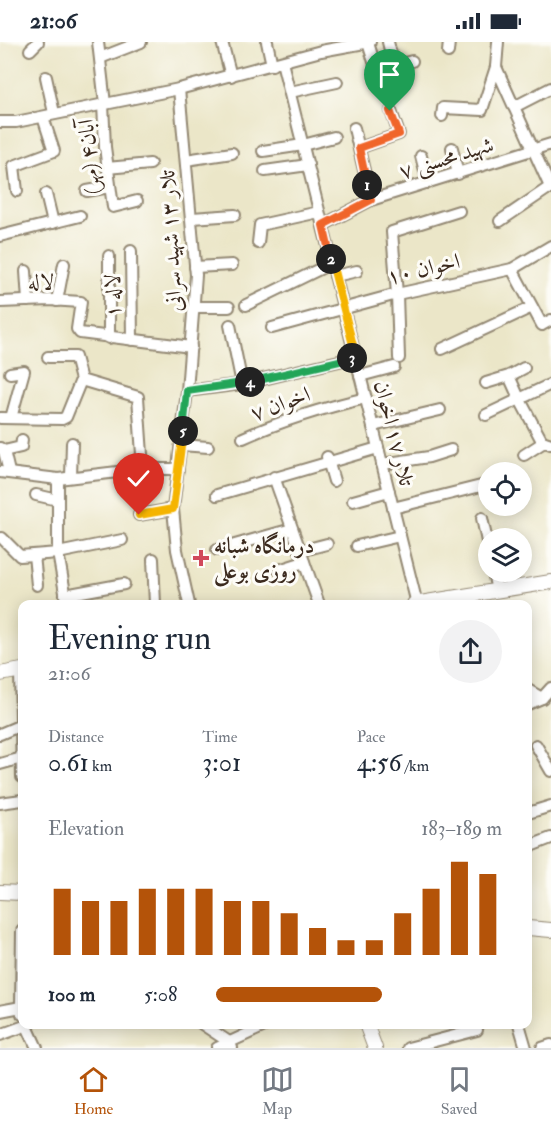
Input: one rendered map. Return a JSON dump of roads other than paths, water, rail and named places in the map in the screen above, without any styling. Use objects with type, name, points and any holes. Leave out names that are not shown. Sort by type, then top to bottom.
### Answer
[{"type":"main road","points":[[469,600],[497,591],[551,582]]},
{"type":"main road","points":[[0,674],[18,671]]},
{"type":"main road","points":[[0,892],[18,893]]},
{"type":"main road","points":[[532,928],[551,930]]},
{"type":"main road","points":[[368,1029],[375,1048]]},
{"type":"street","points":[[30,50],[38,42]]},
{"type":"street","name":"آبان۴ (مهر)","points":[[98,42],[107,168],[113,207],[138,201]]},
{"type":"street","points":[[100,58],[141,42]]},
{"type":"street","points":[[222,42],[231,75]]},
{"type":"street","name":"تلار ۱۷ اخوان","points":[[267,42],[290,92],[415,600]]},
{"type":"street","points":[[0,122],[49,115],[179,89],[277,63],[321,47],[369,42],[377,71]]},
{"type":"street","points":[[388,42],[394,66],[412,60]]},
{"type":"street","points":[[442,116],[443,108],[482,110],[496,67],[498,42]]},
{"type":"street","points":[[496,67],[551,188],[500,221]]},
{"type":"street","points":[[17,191],[14,166],[54,151],[46,77]]},
{"type":"street","points":[[290,92],[337,82]]},
{"type":"street","points":[[514,107],[551,88]]},
{"type":"street","name":"تلار ۱۳ شهید سرانی","points":[[179,89],[195,267],[191,347],[173,509],[177,550],[188,600]]},
{"type":"street","points":[[359,148],[399,134],[390,111]]},
{"type":"street","points":[[354,128],[371,200]]},
{"type":"street","points":[[263,151],[303,145],[334,137]]},
{"type":"street","name":"شهید محسنی ۷","points":[[323,225],[371,200],[551,144]]},
{"type":"street","points":[[452,148],[458,174]]},
{"type":"street","points":[[186,160],[232,153]]},
{"type":"street","points":[[421,156],[428,183]]},
{"type":"street","points":[[107,168],[150,164]]},
{"type":"street","points":[[265,171],[308,165]]},
{"type":"street","points":[[87,191],[110,187]]},
{"type":"street","points":[[46,194],[53,223]]},
{"type":"street","points":[[360,376],[397,363],[397,294],[392,232],[459,211]]},
{"type":"street","points":[[258,243],[260,225],[319,212]]},
{"type":"street","points":[[192,218],[235,215]]},
{"type":"street","points":[[0,236],[80,216]]},
{"type":"street","name":"اخوان ۱۰","points":[[272,328],[343,307],[512,269],[551,246]]},
{"type":"street","name":"لاله ۱","points":[[131,251],[132,340]]},
{"type":"street","points":[[109,256],[109,338],[191,347]]},
{"type":"street","points":[[246,305],[332,263]]},
{"type":"street","points":[[57,301],[64,264]]},
{"type":"street","points":[[195,267],[232,265]]},
{"type":"street","points":[[512,269],[542,325],[551,321]]},
{"type":"street","points":[[26,271],[28,300]]},
{"type":"street","points":[[335,276],[357,271]]},
{"type":"street","name":"لاله","points":[[0,302],[28,300],[81,302],[78,329],[80,333],[109,338]]},
{"type":"street","points":[[194,307],[229,307]]},
{"type":"street","points":[[442,349],[532,307]]},
{"type":"street","points":[[230,325],[238,388]]},
{"type":"street","points":[[10,373],[24,371],[6,418],[63,419],[66,417],[81,380],[75,357],[48,357]]},
{"type":"street","points":[[187,391],[238,388],[356,357]]},
{"type":"street","points":[[486,383],[509,376],[524,368]]},
{"type":"street","points":[[509,376],[519,398],[548,443],[524,455]]},
{"type":"street","points":[[81,380],[138,397],[143,469]]},
{"type":"street","points":[[486,416],[551,384]]},
{"type":"street","name":"اخوان ۷","points":[[243,438],[273,424],[320,408],[366,398]]},
{"type":"street","points":[[373,426],[440,410]]},
{"type":"street","points":[[22,440],[21,447],[2,449],[4,472],[58,479],[143,469],[178,469]]},
{"type":"street","points":[[71,477],[72,443]]},
{"type":"street","points":[[181,445],[208,447]]},
{"type":"street","points":[[218,495],[328,459],[378,448]]},
{"type":"street","points":[[382,464],[429,457],[451,450]]},
{"type":"street","points":[[328,459],[334,481]]},
{"type":"street","points":[[274,477],[318,600]]},
{"type":"street","points":[[58,479],[58,553],[66,600],[124,584]]},
{"type":"street","points":[[393,508],[478,487]]},
{"type":"street","points":[[353,501],[389,491]]},
{"type":"street","points":[[36,495],[58,500]]},
{"type":"street","points":[[139,515],[173,509]]},
{"type":"street","points":[[482,519],[484,528]]},
{"type":"street","points":[[217,550],[292,529]]},
{"type":"street","points":[[357,546],[400,536]]},
{"type":"street","points":[[2,538],[20,556],[58,553],[122,540]]},
{"type":"street","points":[[300,551],[327,544]]},
{"type":"street","points":[[34,555],[37,585]]},
{"type":"street","points":[[153,559],[155,600]]},
{"type":"street","points":[[279,570],[304,562]]},
{"type":"street","points":[[495,582],[497,591]]},
{"type":"street","points":[[532,702],[542,698],[551,688]]},
{"type":"street","points":[[532,692],[542,698]]},
{"type":"street","points":[[0,734],[18,732]]},
{"type":"street","points":[[536,745],[551,771]]},
{"type":"street","points":[[0,764],[18,759]]},
{"type":"street","points":[[0,803],[18,801]]},
{"type":"street","points":[[532,812],[551,806]]},
{"type":"street","points":[[532,845],[551,838]]},
{"type":"street","points":[[0,1011],[18,1011]]},
{"type":"street","points":[[0,1035],[18,1028]]},
{"type":"street","points":[[29,1029],[37,1048]]},
{"type":"street","points":[[209,1029],[230,1045]]},
{"type":"street","points":[[217,1048],[230,1045],[260,1029]]},
{"type":"street","points":[[520,1029],[526,1048]]},
{"type":"street","points":[[408,1048],[429,1046],[455,1030],[477,1030]]},
{"type":"street","points":[[542,1048],[551,1045]]},
{"type":"place","name":"درمانگاه شبانه روزی بوعلی","points":[[201,558]]}]
